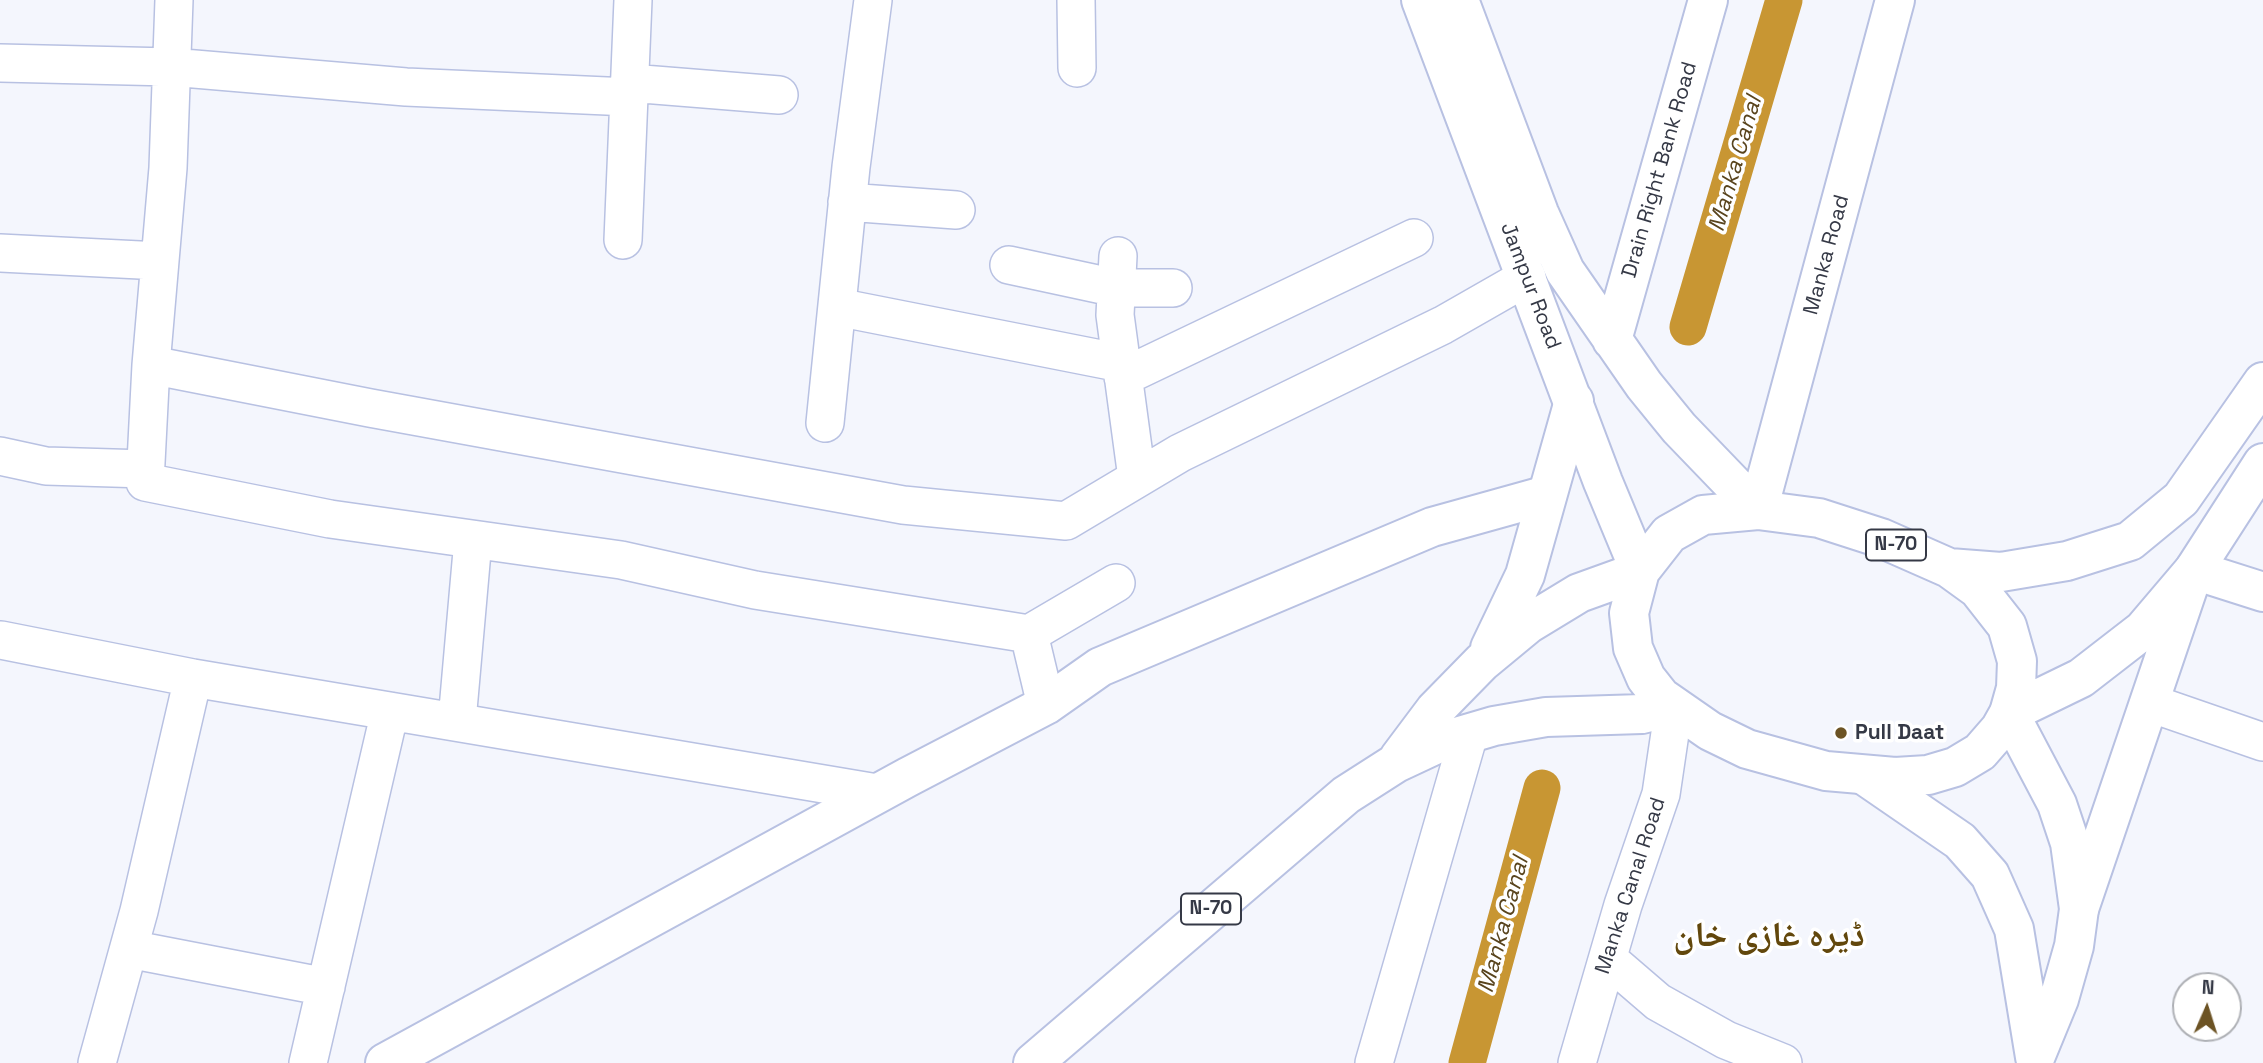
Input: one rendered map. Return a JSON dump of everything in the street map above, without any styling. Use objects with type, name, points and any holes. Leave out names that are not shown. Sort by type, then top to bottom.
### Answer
[{"type":"main road","name":"Jampur Road","points":[[1421,0],[1640,571]]},
{"type":"main road","name":"Jampur Road","points":[[1460,0],[1539,213],[1565,271],[1612,341],[1679,428],[1758,510]]},
{"type":"main road","name":"Drain Right Bank Road","points":[[1612,341],[1708,0]]},
{"type":"main road","name":"Manka Road","points":[[1758,510],[1895,0]]},
{"type":"main road","name":"N-70","points":[[1949,568],[2001,572],[2067,561],[2130,541],[2180,499],[2263,382]]},
{"type":"main road","points":[[1482,662],[1525,575],[1574,401]]},
{"type":"main road","name":"N-70","points":[[2009,713],[2081,678],[2143,629],[2194,570],[2263,463]]},
{"type":"main road","points":[[385,1063],[877,793],[1046,705],[1100,667],[1432,527],[1547,495]]},
{"type":"main road","name":"N-70","points":[[1758,510],[1819,518],[1881,538],[1949,568],[1978,589],[2007,626],[2017,661],[2016,688],[2009,713],[2000,729],[1980,752],[1955,767],[1928,775],[1864,775],[1815,769],[1747,749],[1710,731],[1661,697],[1646,678],[1633,648],[1629,613],[1640,571],[1669,534],[1703,515],[1758,510]]},
{"type":"main road","points":[[2035,1059],[2059,999],[2074,946],[2079,909],[2194,570],[2263,592]]},
{"type":"main road","name":"N-70","points":[[1396,763],[1435,710],[1482,662],[1528,624],[1579,593],[1640,571]]},
{"type":"main road","name":"N-70","points":[[1033,1063],[1346,795],[1396,763],[1443,741],[1546,717],[1642,714],[1674,706]]},
{"type":"main road","points":[[2009,713],[2057,804],[2070,843],[2079,909]]},
{"type":"main road","points":[[1864,775],[1960,841],[1990,875],[2014,929],[2035,1059]]},
{"type":"street","points":[[174,0],[168,168],[151,365],[145,482],[330,519],[621,560],[755,590],[1029,634],[1116,583]]},
{"type":"street","points":[[623,240],[633,0]]},
{"type":"street","points":[[825,423],[847,202],[873,0]]},
{"type":"street","points":[[1076,0],[1077,68]]},
{"type":"street","points":[[0,63],[171,67],[406,87],[779,95]]},
{"type":"street","points":[[847,202],[956,210]]},
{"type":"street","points":[[837,307],[1122,370],[1414,238]]},
{"type":"street","points":[[0,254],[160,261]]},
{"type":"street","points":[[1009,265],[1117,272],[1173,288]]},
{"type":"street","points":[[1117,272],[1115,315],[1137,478]]},
{"type":"street","points":[[151,365],[370,408],[904,505],[1066,521],[1180,453],[1443,325],[1527,277]]},
{"type":"street","points":[[0,456],[46,466],[146,469]]},
{"type":"street","points":[[457,721],[473,540]]},
{"type":"street","points":[[1029,634],[1046,705]]},
{"type":"street","points":[[0,640],[193,678],[877,793]]},
{"type":"street","points":[[97,1063],[129,949],[193,678]]},
{"type":"street","points":[[2150,704],[2263,742]]},
{"type":"street","name":"Manka Canal Road","points":[[1577,1063],[1661,794],[1674,706]]},
{"type":"street","points":[[308,1063],[390,711]]},
{"type":"street","points":[[1374,1063],[1469,734]]},
{"type":"street","points":[[129,949],[326,987]]},
{"type":"street","points":[[1608,959],[1658,1002],[1726,1040],[1783,1063]]},
{"type":"waterway","name":"Manka Canal","points":[[1688,327],[1784,0]]},
{"type":"waterway","name":"Manka Canal","points":[[1467,1063],[1542,788]]},
{"type":"place","name":"Pull Daat","points":[[1841,733]]},
{"type":"district","name":"ڈیرہ غازی خان","points":[[1769,937]]}]
